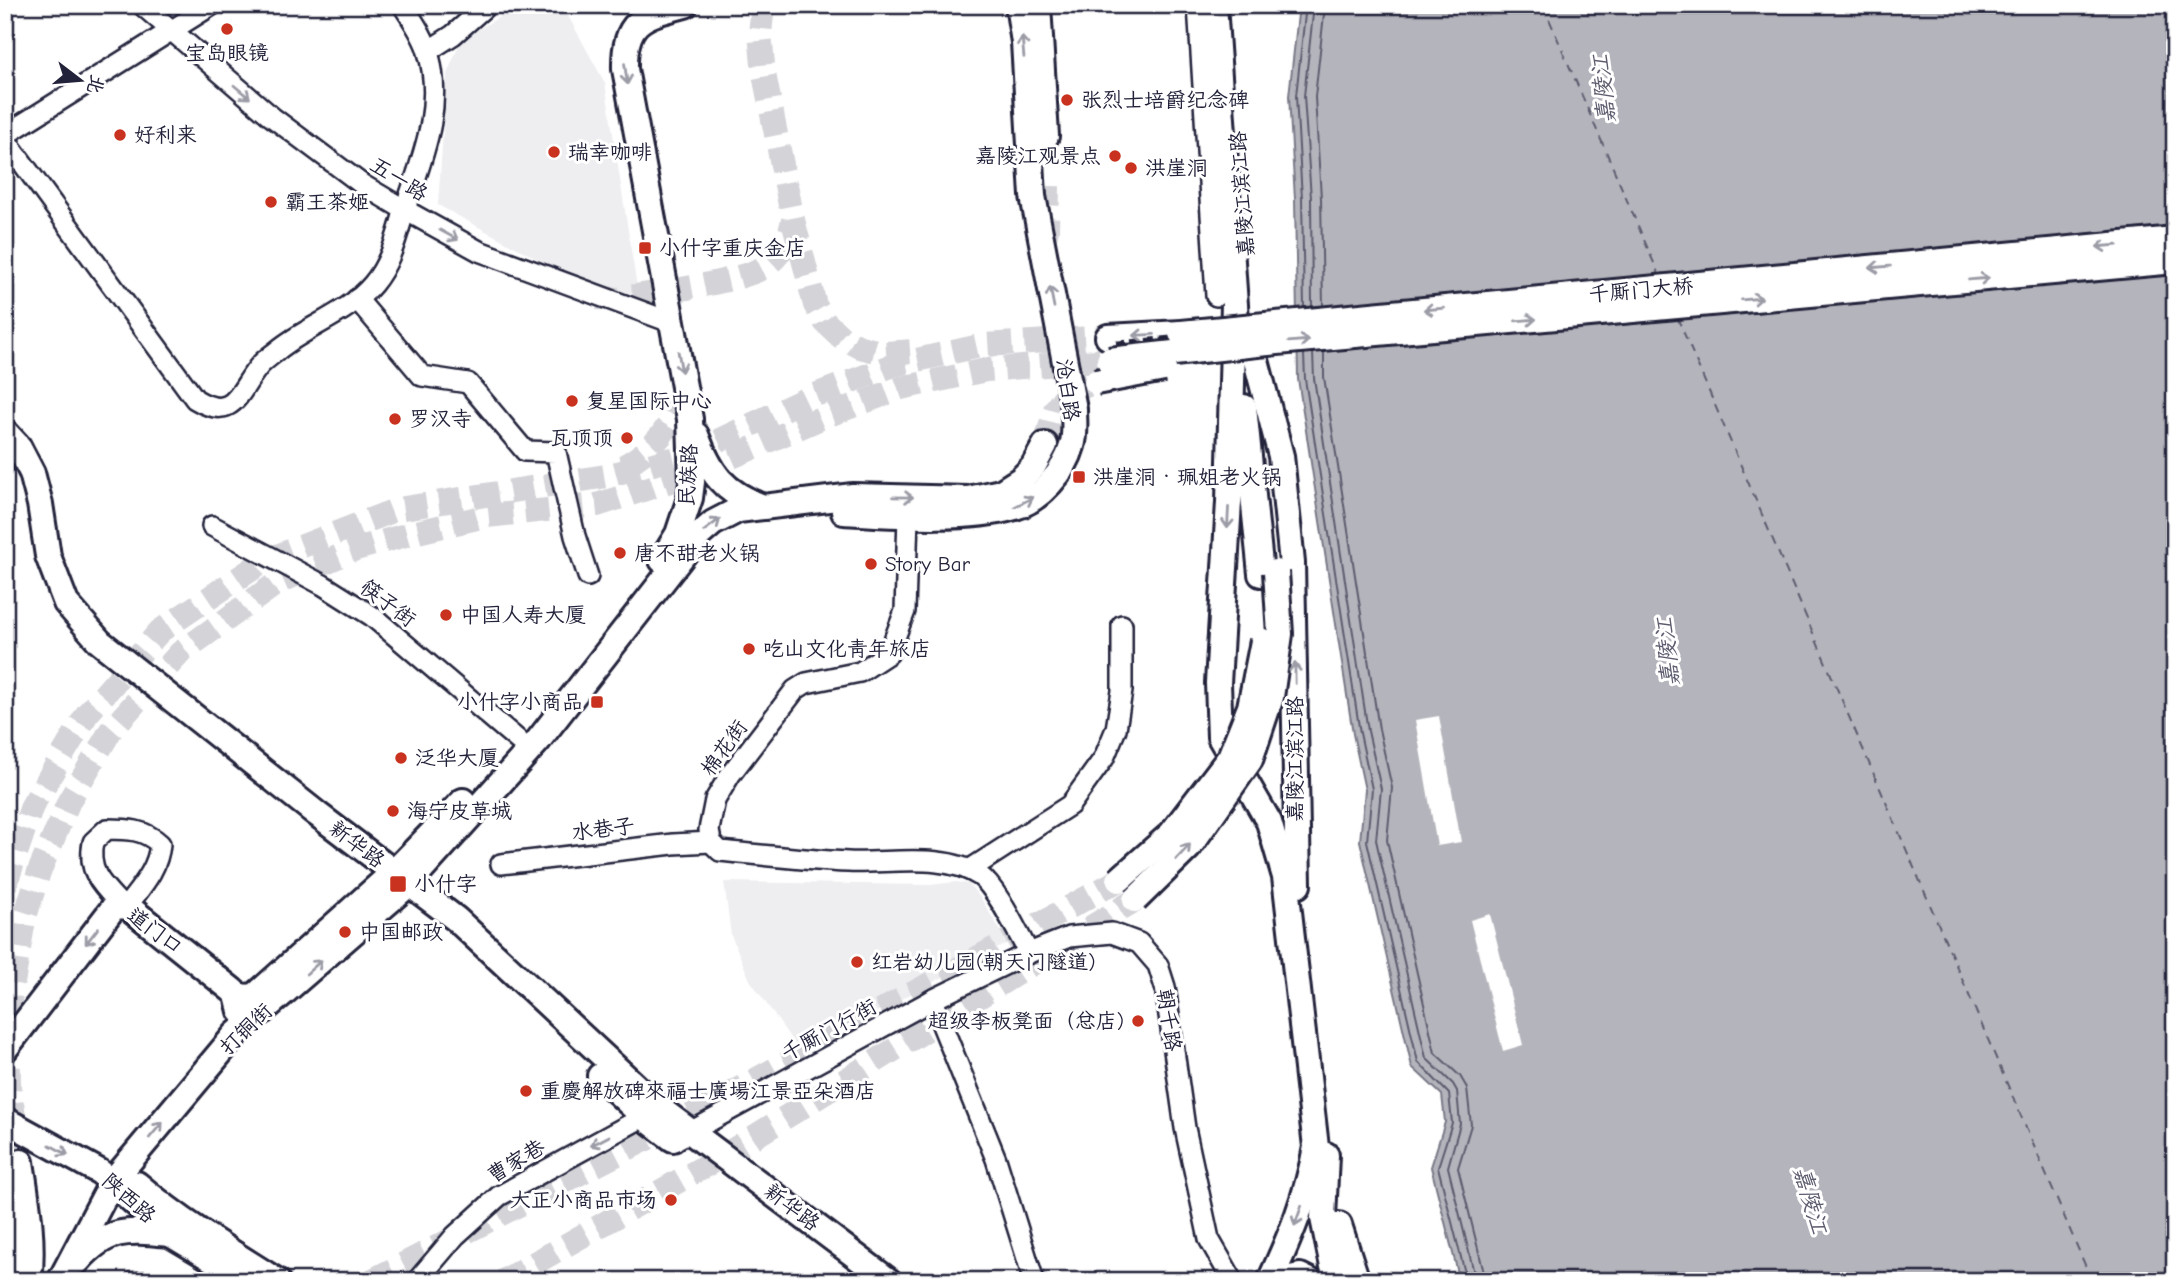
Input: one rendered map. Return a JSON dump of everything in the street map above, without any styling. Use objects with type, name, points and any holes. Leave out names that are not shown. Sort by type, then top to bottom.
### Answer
[{"type":"main road","points":[[642,10],[685,5]]},
{"type":"main road","name":"沧白路","points":[[690,419],[706,461],[714,474],[726,488],[739,497],[762,507],[908,516],[973,513],[1017,506],[1034,497],[1062,467],[1072,447],[1074,409],[1032,197],[1024,42],[1018,5]]},
{"type":"main road","points":[[1038,5],[1048,186]]},
{"type":"main road","name":"嘉陵江滨江路","points":[[1214,5],[1225,300],[1228,502],[1217,683],[1220,737],[1269,822],[1285,877],[1316,1147],[1308,1187],[1270,1281]]},
{"type":"main road","name":"嘉陵江滨江路","points":[[1135,900],[1189,847],[1250,760],[1271,697],[1280,634],[1254,343],[1230,5]]},
{"type":"main road","name":"民族路","points":[[396,883],[519,741],[625,609],[669,551],[685,519],[692,482],[690,419],[625,69],[624,53],[642,10]]},
{"type":"main road","name":"千厮门大桥","points":[[2175,239],[1243,327],[1109,348],[1254,343],[2175,261]]},
{"type":"main road","name":"嘉陵江滨江路","points":[[1119,880],[1171,834],[1230,757],[1250,707],[1263,642],[1261,574],[1225,300]]},
{"type":"main road","points":[[1096,382],[1171,368],[1254,343]]},
{"type":"main road","name":"嘉陵江滨江路","points":[[1254,343],[1281,456],[1290,550],[1295,671],[1298,892],[1326,1141],[1326,1180]]},
{"type":"main road","name":"新华路","points":[[5,432],[18,446],[32,473],[48,556],[66,603],[100,642],[396,883],[652,1112],[862,1281]]},
{"type":"main road","points":[[762,507],[853,496],[979,497],[1001,492],[1021,479],[1045,445]]},
{"type":"main road","name":"新华路","points":[[5,449],[22,475],[36,564],[55,609],[91,652],[396,883]]},
{"type":"main road","name":"民族路","points":[[396,883],[537,743],[698,536],[738,510],[762,507]]},
{"type":"main road","points":[[1269,822],[1283,823],[1295,804]]},
{"type":"main road","name":"打铜街","points":[[237,995],[255,996],[396,883]]},
{"type":"main road","name":"打铜街","points":[[61,1281],[88,1242],[119,1173],[236,1034],[396,883]]},
{"type":"main road","name":"道门口","points":[[5,1049],[114,907],[124,906],[237,995]]},
{"type":"main road","points":[[236,1034],[242,1017],[237,995]]},
{"type":"main road","name":"陕西路","points":[[5,1120],[100,1172],[130,1176],[157,1201],[216,1243],[277,1281]]},
{"type":"main road","name":"新华路","points":[[683,1136],[889,1281]]},
{"type":"main road","points":[[21,1162],[30,1218],[29,1281]]},
{"type":"main road","name":"陕西路","points":[[119,1173],[135,1205],[170,1234],[250,1281]]},
{"type":"main road","points":[[1326,1180],[1323,1218],[1336,1281]]},
{"type":"main road","points":[[1326,1180],[1357,1281]]},
{"type":"main road","points":[[5,1188],[13,1243],[5,1281]]},
{"type":"main road","points":[[88,1242],[117,1233],[135,1231],[170,1234]]},
{"type":"main road","points":[[1276,1281],[1300,1276],[1310,1281]]},
{"type":"street","name":"五一路","points":[[142,5],[272,117],[363,185],[479,251],[673,323]]},
{"type":"street","points":[[212,5],[5,137],[195,399],[208,407],[224,408],[235,401],[261,364],[282,346],[357,299],[373,284],[391,257],[429,138],[435,97],[428,51],[403,5]]},
{"type":"street","points":[[428,51],[453,35],[487,5]]},
{"type":"street","points":[[1198,5],[1225,300]]},
{"type":"street","points":[[357,299],[422,376],[468,383],[525,451],[556,453],[575,536],[588,576]]},
{"type":"street","name":"棉花街","points":[[711,842],[709,830],[715,800],[730,775],[795,690],[806,683],[860,672],[889,653],[905,611],[908,516]]},
{"type":"street","name":"筷子街","points":[[212,526],[323,585],[372,616],[519,741]]},
{"type":"street","points":[[969,870],[1070,805],[1104,758],[1116,729],[1122,691],[1122,625]]},
{"type":"street","points":[[711,842],[720,851],[850,862],[941,863],[969,870],[982,877],[991,888],[1029,953]]},
{"type":"street","name":"水巷子","points":[[501,864],[711,842]]},
{"type":"street","name":"朝千路","points":[[932,1000],[1029,953],[1069,937],[1112,933],[1139,943],[1158,965],[1166,987],[1185,1128],[1209,1239],[1233,1281]]},
{"type":"street","points":[[932,1000],[996,1159],[1034,1281]]},
{"type":"street","name":"千厮门行街","points":[[683,1136],[932,1000]]},
{"type":"street","name":"曹家巷","points":[[417,1281],[455,1236],[499,1196],[652,1112]]},
{"type":"shaded area","points":[[519,5],[567,14],[605,83],[638,294],[589,287],[438,205],[447,74],[461,40]]},
{"type":"shaded area","name":"红岩幼儿园(朝天门隧道)","points":[[724,882],[969,884],[1008,943],[800,1052],[750,980],[731,935]]},
{"type":"shaded area","points":[[145,1271],[169,1281],[124,1281],[129,1272]]},
{"type":"water","name":"嘉陵江","points":[[1299,5],[2175,5],[2175,782],[2172,795],[2175,802],[2175,1281],[1460,1281],[1431,1167],[1445,1122],[1442,1095],[1412,1067],[1360,841],[1365,790],[1353,734],[1298,379],[1295,199],[1289,96]]},
{"type":"pier","points":[[1439,716],[1461,842],[1437,846],[1415,720]]},
{"type":"pier","points":[[1490,914],[1523,1045],[1503,1051],[1470,920]]},
{"type":"ferry route","points":[[1543,5],[1660,277]]},
{"type":"ferry route","points":[[1677,317],[2092,1281]]},
{"type":"tunnel","points":[[763,5],[760,34],[764,74],[793,220],[815,305],[825,322],[841,337],[860,347],[884,353],[913,351]]},
{"type":"tunnel","points":[[1044,241],[1047,229],[1048,186]]},
{"type":"tunnel","points":[[597,298],[617,299],[672,290],[754,272],[766,266],[781,251],[793,220]]},
{"type":"tunnel","points":[[5,886],[32,806],[87,714],[160,631],[264,561],[398,509],[606,476],[688,455],[810,397],[894,365],[984,345],[1108,337]]},
{"type":"tunnel","points":[[21,1162],[9,1083],[8,1011],[24,920],[39,872],[69,801],[111,730],[180,653],[277,583],[356,549],[486,516],[597,505],[695,473],[821,418],[901,388],[986,370],[1109,360]]},
{"type":"tunnel","points":[[624,466],[647,450],[665,430],[677,407],[684,379]]},
{"type":"tunnel","points":[[1045,445],[1055,410],[1067,393],[1088,385]]},
{"type":"tunnel","points":[[371,1281],[668,1128],[1119,880]]},
{"type":"tunnel","points":[[503,1281],[728,1153],[1135,900]]},
{"type":"railway","points":[[1116,343],[2175,243]]},
{"type":"place","name":"宝岛眼镜","points":[[227,29]]},
{"type":"place","name":"张烈士培爵纪念碑","points":[[1067,100]]},
{"type":"place","name":"好利来","points":[[120,135]]},
{"type":"place","name":"瑞幸咖啡","points":[[554,152]]},
{"type":"place","name":"嘉陵江观景点","points":[[1115,156]]},
{"type":"place","name":"洪崖洞","points":[[1131,168]]},
{"type":"place","name":"霸王茶姬","points":[[271,202]]},
{"type":"place","name":"小什字重庆金店","points":[[645,248]]},
{"type":"place","name":"复星国际中心","points":[[572,401]]},
{"type":"place","name":"罗汉寺","points":[[395,419]]},
{"type":"place","name":"瓦顶顶","points":[[627,438]]},
{"type":"place","name":"洪崖洞‧珮姐老火锅","points":[[1079,477]]},
{"type":"place","name":"唐不甜老火锅","points":[[620,553]]},
{"type":"place","name":"Story Bar","points":[[871,564]]},
{"type":"place","name":"中国人寿大厦","points":[[446,615]]},
{"type":"place","name":"吃山文化青年旅店","points":[[749,649]]},
{"type":"place","name":"小什字小商品","points":[[597,702]]},
{"type":"place","name":"泛华大厦","points":[[401,758]]},
{"type":"place","name":"海宁皮草城","points":[[393,811]]},
{"type":"place","name":"小什字","points":[[398,884]]},
{"type":"place","name":"中国邮政","points":[[345,932]]},
{"type":"place","name":"红岩幼儿园(朝天门隧道)","points":[[857,962]]},
{"type":"place","name":"超级李板凳面（总店)","points":[[1138,1021]]},
{"type":"place","name":"重慶解放碑來福士廣場江景亞朵酒店","points":[[526,1091]]},
{"type":"place","name":"大正小商品市场","points":[[671,1200]]}]
